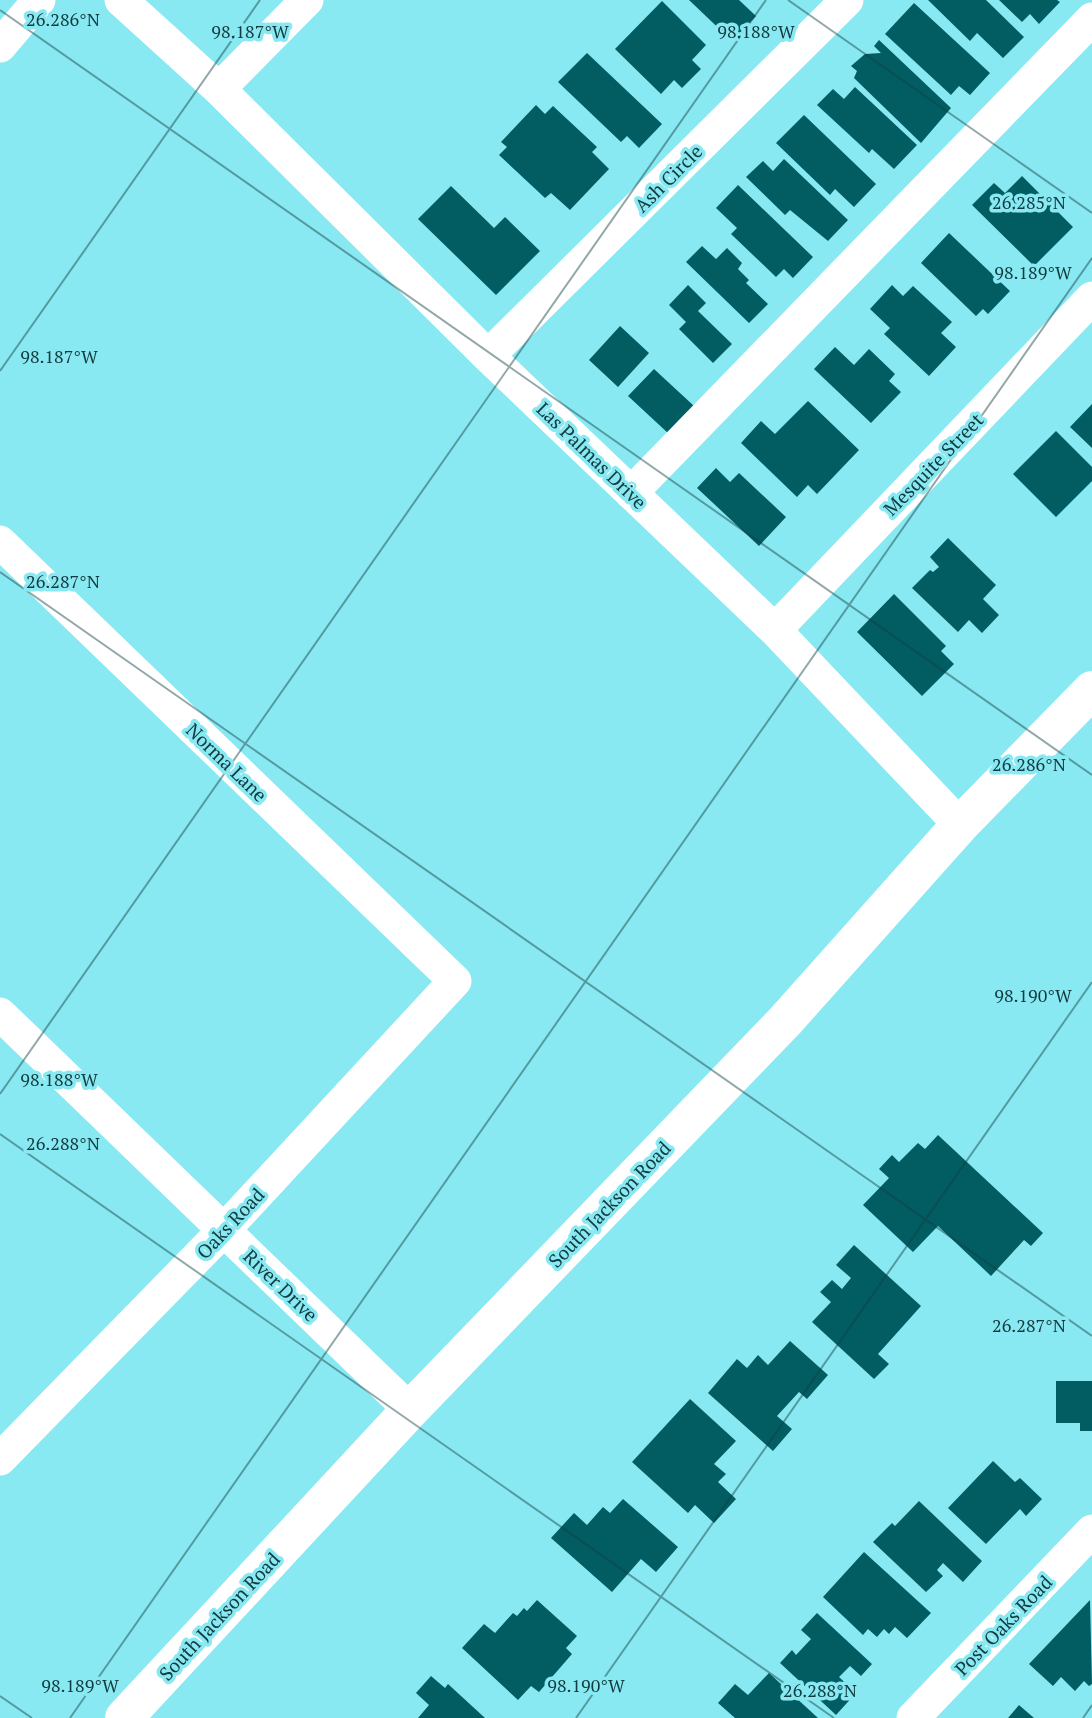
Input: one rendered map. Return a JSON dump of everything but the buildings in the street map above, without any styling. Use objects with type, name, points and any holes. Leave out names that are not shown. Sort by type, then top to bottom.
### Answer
[{"type":"main road","name":"South Jackson Road","points":[[124,1718],[410,1410],[786,1020],[960,825],[1092,690]]},
{"type":"street","points":[[0,46],[40,0]]},
{"type":"street","name":"Las Palmas Drive","points":[[121,0],[219,89],[488,356],[775,630],[960,825]]},
{"type":"street","points":[[219,89],[307,0]]},
{"type":"street","name":"Ash Circle","points":[[488,356],[847,0]]},
{"type":"street","points":[[631,493],[1092,19]]},
{"type":"street","name":"Mesquite Street","points":[[775,630],[1092,298]]},
{"type":"street","name":"Norma Lane","points":[[0,542],[455,981]]},
{"type":"street","name":"Oaks Road","points":[[0,1459],[224,1230],[455,981]]},
{"type":"street","name":"River Drive","points":[[0,1014],[410,1410]]},
{"type":"street","name":"Post Oaks Road","points":[[913,1718],[1092,1531]]}]
